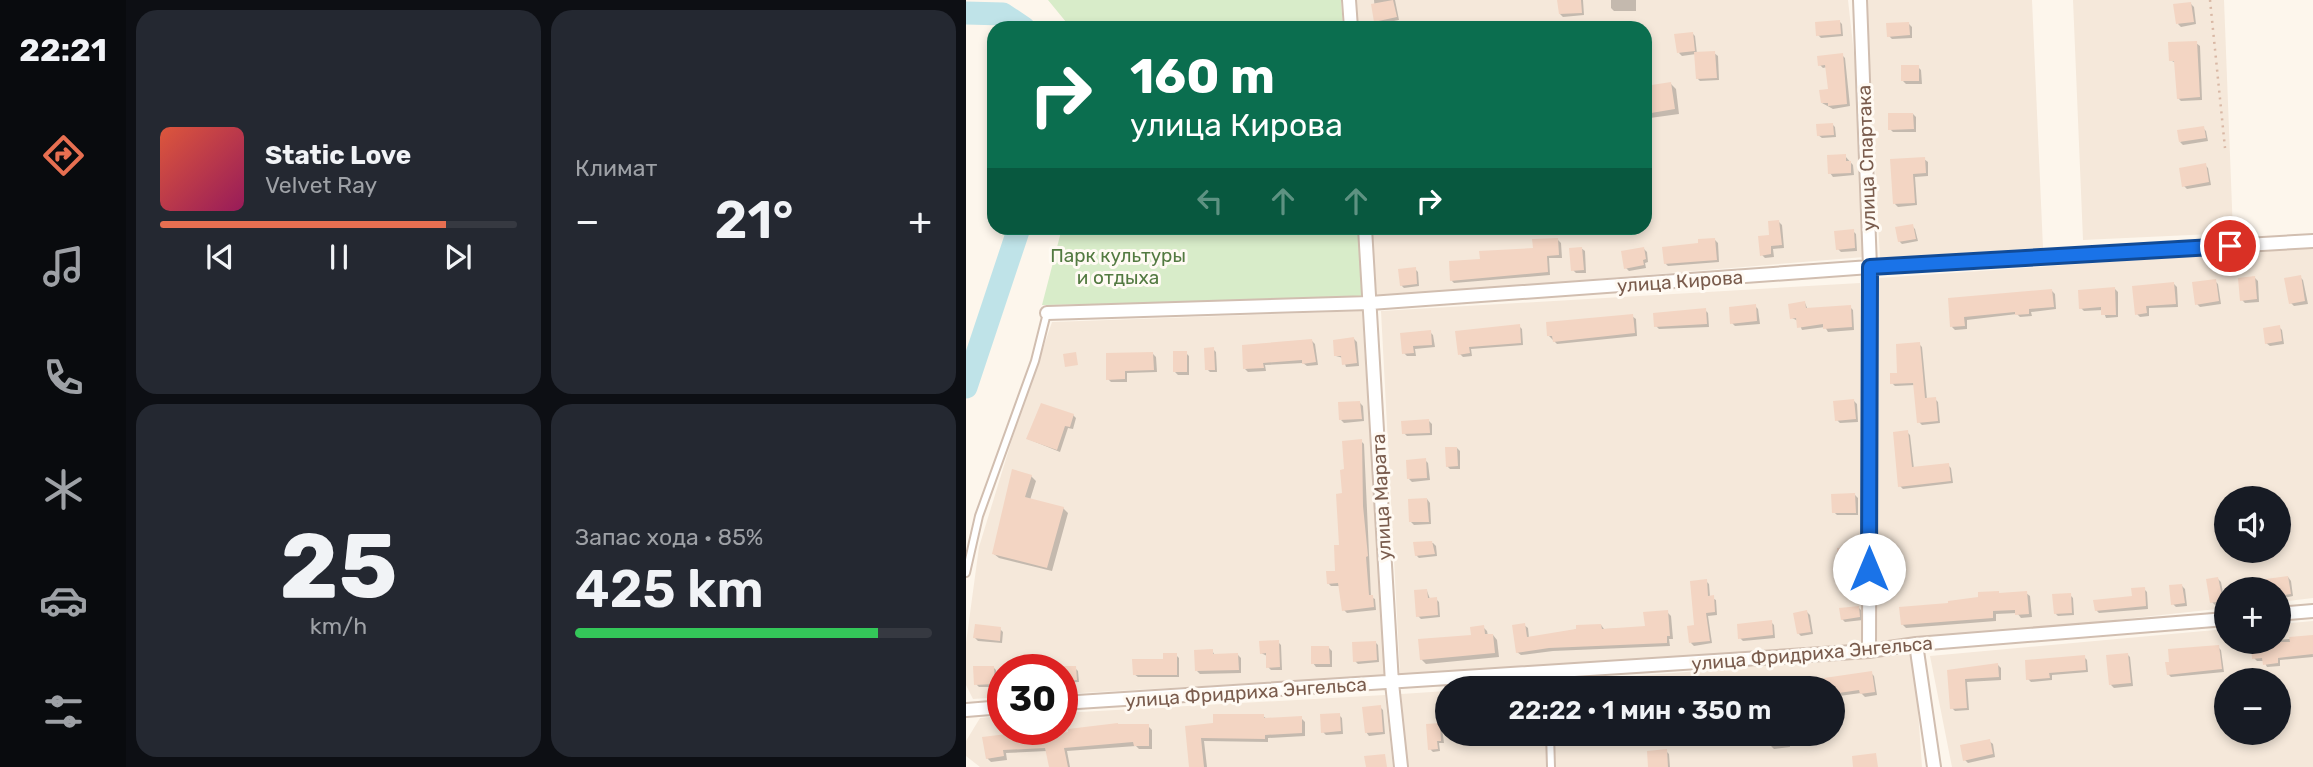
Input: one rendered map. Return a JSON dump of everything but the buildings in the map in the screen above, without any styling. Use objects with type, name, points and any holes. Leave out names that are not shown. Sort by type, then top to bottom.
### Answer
[{"type":"street","points":[[1349,0],[1350,21]]},
{"type":"street","name":"улица Спартака","points":[[1860,0],[1870,267],[1869,651]]},
{"type":"street","name":"улица Марата","points":[[1365,235],[1392,683],[1401,767]]},
{"type":"street","name":"улица Кирова","points":[[1047,313],[1370,303],[1870,267],[2313,241]]},
{"type":"street","points":[[2291,613],[2313,611]]},
{"type":"street","name":"улица Фридриха Энгельса","points":[[1078,703],[1869,651],[1916,644],[2214,619]]},
{"type":"street","points":[[1916,644],[1934,767]]},
{"type":"street","points":[[966,710],[987,708]]},
{"type":"lane","points":[[966,573],[979,516],[1035,361],[1047,313]]},
{"type":"lane","points":[[1550,746],[1551,767]]},
{"type":"path","points":[[2210,0],[2225,148]]},
{"type":"shaded area","points":[[1356,0],[1848,0],[1862,126],[1864,257],[1377,297],[1373,235],[1652,235],[1652,21],[1358,21]]},
{"type":"shaded area","points":[[1866,0],[2032,0],[2043,248],[1880,258]]},
{"type":"shaded area","points":[[2073,0],[2224,0],[2233,233],[2083,240]]},
{"type":"shaded area","points":[[2313,248],[2313,598],[2291,601],[2291,577],[2214,577],[2214,609],[1875,646],[1879,278]]},
{"type":"shaded area","points":[[1860,283],[1865,647],[1400,674],[1381,311]]},
{"type":"shaded area","points":[[1362,311],[1385,676],[1078,693],[1078,654],[987,654],[987,698],[973,699],[966,685],[966,643],[979,547],[1052,322]]},
{"type":"shaded area","points":[[2313,621],[2313,767],[1952,767],[1930,656],[2214,630],[2214,654],[2291,654],[2291,623]]},
{"type":"shaded area","points":[[1914,654],[1922,767],[1408,767],[1401,694],[1435,692],[1435,746],[1845,746],[1845,676],[1636,676]]},
{"type":"shaded area","points":[[1385,695],[1393,767],[980,767],[966,756],[966,741],[980,718],[987,717],[987,745],[1078,745],[1078,712]]},
{"type":"green space","points":[[1048,0],[1341,0],[1342,21],[1065,21]]},
{"type":"green space","name":"Парк культуры и отдыха","points":[[1060,235],[1361,235],[1367,300],[1042,305]]},
{"type":"waterway","points":[[966,13],[1003,14],[1014,21]]},
{"type":"waterway","points":[[966,387],[1017,235]]},
{"type":"route","points":[[1869,569],[1870,267],[2230,246]]}]
